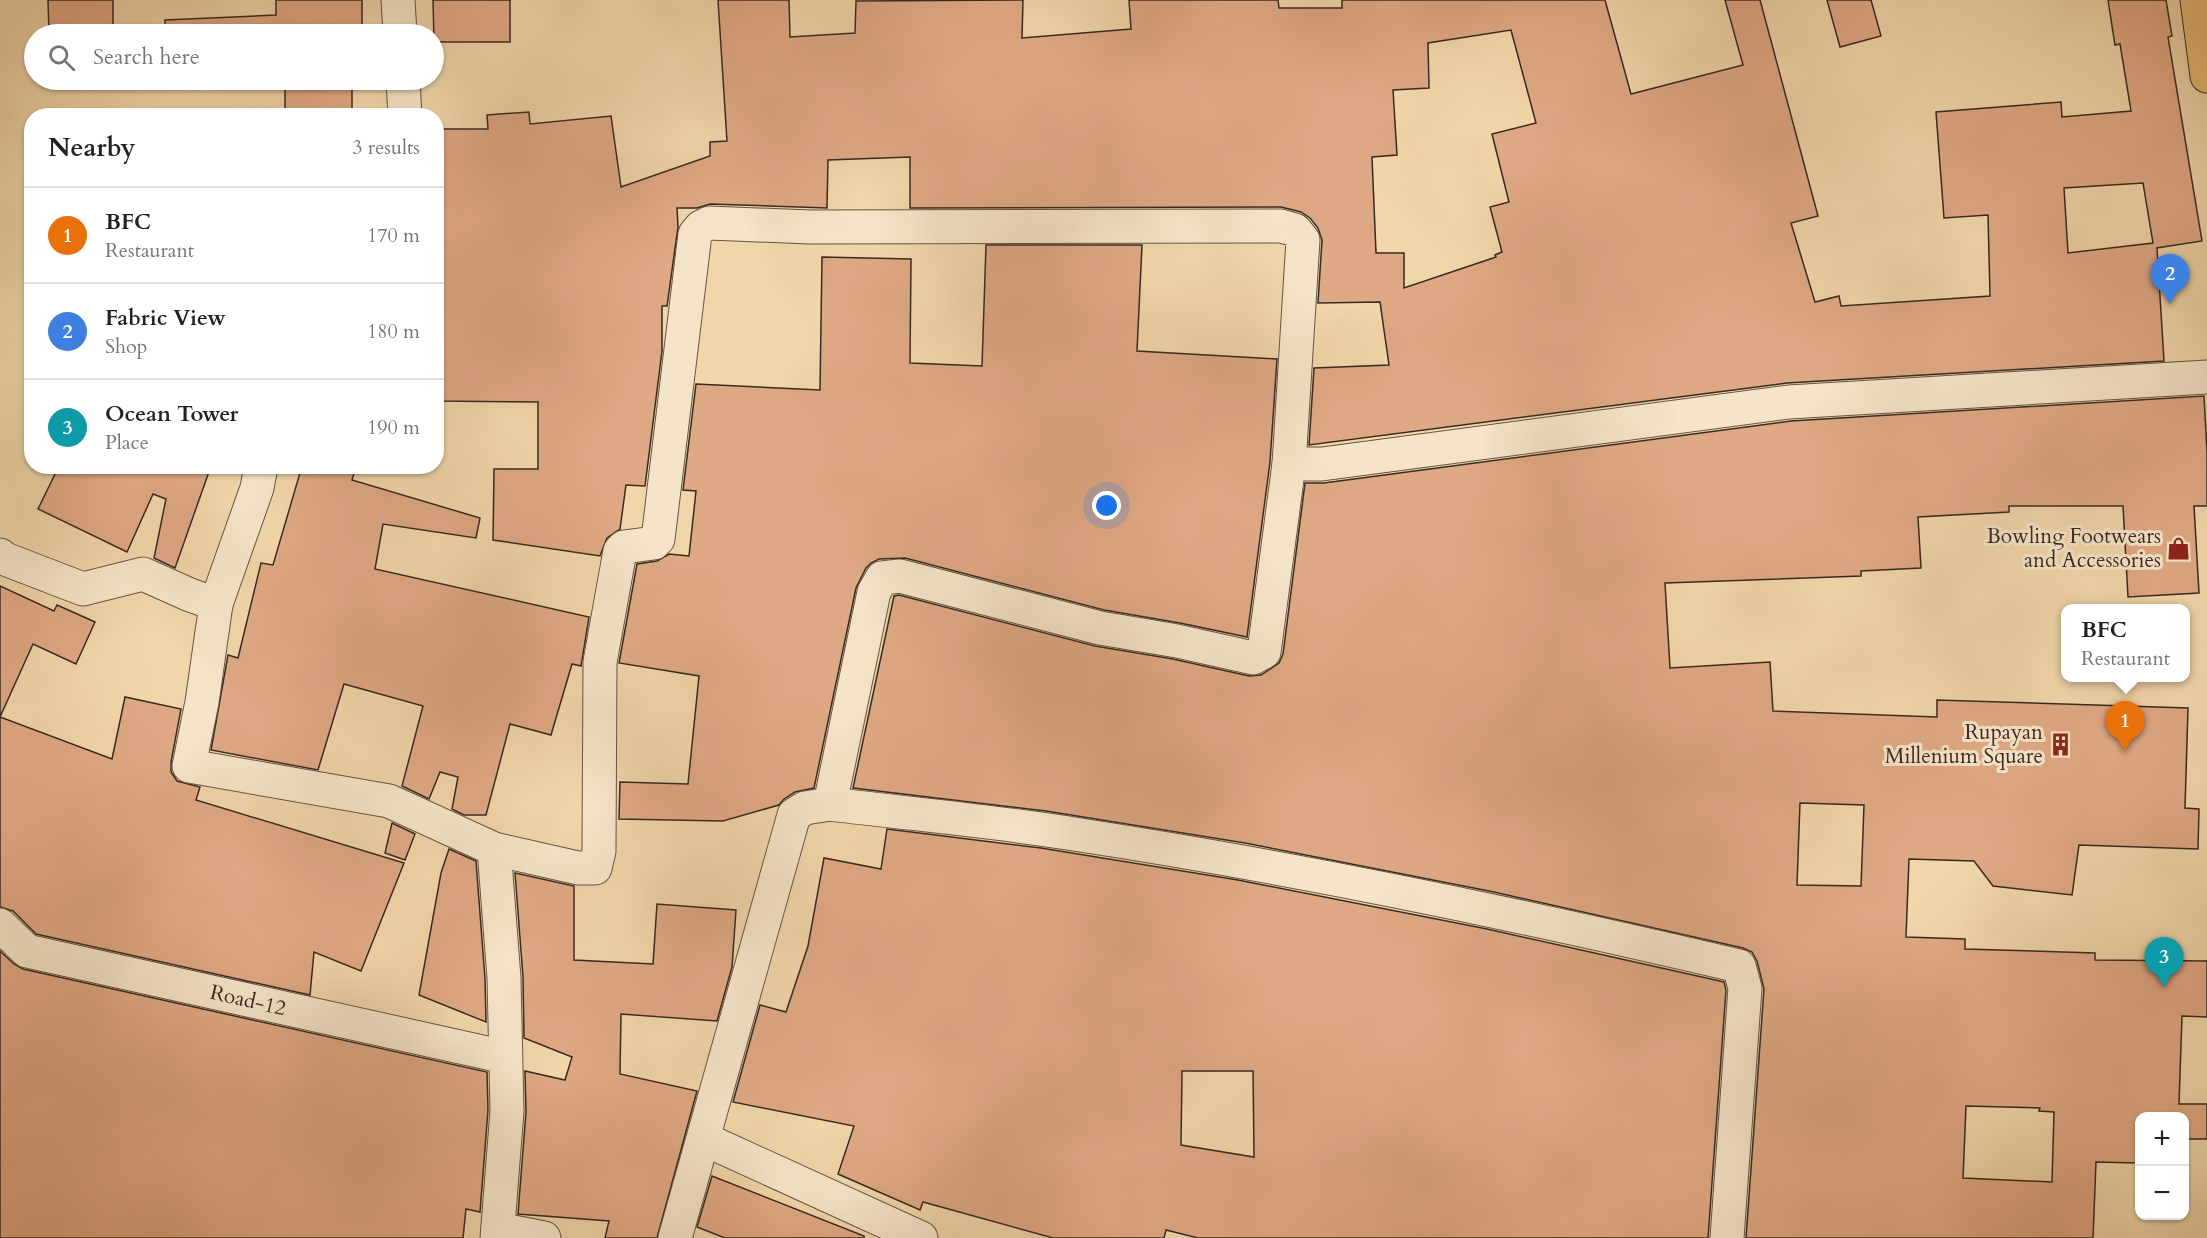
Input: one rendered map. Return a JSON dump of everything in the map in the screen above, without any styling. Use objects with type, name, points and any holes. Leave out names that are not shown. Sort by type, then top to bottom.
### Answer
[{"type":"main road","points":[[2198,0],[2207,76]]},
{"type":"street","points":[[398,0],[399,24]]},
{"type":"street","points":[[404,90],[405,108]]},
{"type":"street","points":[[260,474],[257,488],[216,604],[202,702],[189,766],[389,801],[494,849],[578,868],[595,868],[599,851],[600,662],[620,551],[624,547],[654,543],[658,539],[695,234],[700,226],[709,223],[810,226],[1281,226],[1295,230],[1303,240],[1289,464],[1264,652],[1253,658],[1177,641],[1100,628],[900,576],[882,578],[874,592],[830,804]]},
{"type":"street","points":[[1289,464],[1322,464],[1790,402],[2207,377]]},
{"type":"street","points":[[0,555],[5,559],[83,589],[143,574],[190,596],[216,604]]},
{"type":"street","points":[[675,1238],[794,815],[805,808],[830,804],[1073,834],[1367,884],[1564,925],[1739,966],[1745,988],[1727,1238]]},
{"type":"street","points":[[494,849],[504,978],[507,1111],[498,1234],[544,1238]]},
{"type":"street","name":"Road-12","points":[[0,925],[27,951],[505,1057]]},
{"type":"street","points":[[704,1139],[921,1238]]},
{"type":"building","points":[[48,0],[113,0],[113,24],[49,24]]},
{"type":"building","points":[[276,0],[362,0],[362,24],[165,24],[165,20],[276,15]]},
{"type":"building","points":[[433,0],[510,0],[510,42],[444,42],[444,24],[434,24]]},
{"type":"building","points":[[718,0],[789,0],[790,37],[855,33],[856,1],[1023,0],[1022,38],[1131,29],[1129,0],[1278,0],[1279,8],[1342,8],[1342,0],[1605,0],[1631,94],[1743,65],[1725,0],[1760,0],[1818,216],[1791,223],[1815,302],[1839,296],[1841,306],[1990,296],[1988,215],[1944,218],[1936,112],[2061,102],[2062,117],[2131,111],[2120,44],[2115,45],[2108,0],[2166,0],[2172,36],[2168,37],[2202,241],[2157,248],[2164,361],[1787,383],[1309,445],[1314,368],[1389,365],[1380,302],[1318,303],[1322,240],[1318,228],[1301,212],[1281,207],[910,208],[910,157],[828,160],[827,208],[710,204],[697,208],[677,208],[678,227],[667,306],[662,306],[662,351],[645,486],[626,485],[620,529],[607,538],[600,556],[493,540],[494,469],[538,469],[538,402],[444,401],[444,129],[488,129],[487,115],[529,112],[530,124],[611,116],[621,187],[710,156],[710,142],[727,141]],"holes":[[[1511,30],[1536,123],[1492,134],[1509,202],[1490,207],[1502,252],[1495,255],[1496,257],[1404,288],[1404,253],[1376,253],[1372,157],[1397,155],[1393,90],[1429,88],[1428,43]],[[2143,183],[2153,243],[2068,253],[2064,188]]]},
{"type":"building","points":[[1827,0],[1871,0],[1881,36],[1840,47]]},
{"type":"building","points":[[285,90],[352,90],[352,108],[285,108]]},
{"type":"building","points":[[986,245],[1142,245],[1137,351],[1277,359],[1270,462],[1247,637],[1104,610],[905,558],[879,559],[866,568],[856,588],[814,788],[795,792],[779,805],[723,821],[619,819],[620,782],[688,784],[699,676],[619,663],[637,564],[657,561],[669,554],[689,556],[696,491],[683,490],[696,384],[820,390],[822,257],[911,259],[910,363],[982,366]]},
{"type":"building","points":[[2204,396],[2207,506],[2194,506],[2199,593],[2128,597],[2123,506],[2009,506],[2009,512],[1918,517],[1921,568],[1861,571],[1861,576],[1665,583],[1670,668],[1770,662],[1773,711],[1937,717],[1937,700],[2188,708],[2185,808],[2199,809],[2198,849],[2079,845],[2072,895],[1993,886],[1974,861],[1909,859],[1906,937],[1965,939],[1965,949],[2095,953],[2095,960],[2207,961],[2207,1017],[2182,1016],[2179,1104],[2207,1104],[2207,1139],[2189,1139],[2189,1112],[2135,1112],[2135,1163],[2096,1162],[2093,1238],[1746,1238],[1764,989],[1757,961],[1752,952],[1743,948],[1494,892],[1245,843],[1046,811],[853,788],[894,596],[899,595],[1095,646],[1173,659],[1249,676],[1261,675],[1279,663],[1283,654],[1305,483],[1324,483],[1791,421]],"holes":[[[1800,803],[1864,805],[1861,886],[1797,885]],[[1966,1106],[2040,1108],[2039,1111],[2054,1112],[2052,1182],[1963,1178]]]},
{"type":"building","points":[[55,474],[208,474],[175,568],[154,558],[166,499],[153,494],[127,552],[38,509]]},
{"type":"building","points":[[300,474],[354,474],[352,480],[480,518],[476,538],[383,524],[375,569],[589,617],[581,666],[572,664],[551,735],[510,724],[486,815],[464,815],[452,809],[458,777],[440,772],[429,799],[402,786],[423,706],[344,684],[318,770],[211,750],[228,655],[238,658],[261,563],[273,565]]},
{"type":"building","points":[[0,586],[54,611],[57,605],[95,622],[76,664],[33,644],[0,717]]},
{"type":"building","points":[[125,697],[181,709],[171,772],[177,781],[200,787],[196,800],[404,863],[361,971],[314,952],[310,995],[36,934],[13,911],[0,907],[0,717],[112,759]]},
{"type":"building","points":[[392,823],[415,834],[405,860],[385,853]]},
{"type":"building","points":[[887,829],[1041,848],[1238,880],[1487,929],[1724,982],[1726,990],[1708,1238],[1198,1238],[1166,1230],[1164,1238],[1053,1238],[923,1202],[920,1210],[838,1174],[854,1126],[733,1102],[760,1005],[786,1012],[808,946],[824,858],[881,869]],"holes":[[[1182,1071],[1253,1071],[1254,1157],[1181,1145]]]},
{"type":"building","points":[[449,849],[476,861],[486,1022],[419,995],[441,873]]},
{"type":"building","points":[[515,873],[574,886],[574,960],[653,964],[657,904],[736,910],[732,967],[717,1021],[621,1014],[620,1074],[697,1091],[657,1238],[605,1238],[609,1221],[518,1214],[526,1112],[525,1071],[565,1080],[572,1057],[524,1038],[523,977]]},
{"type":"building","points":[[0,951],[23,969],[487,1072],[488,1110],[480,1212],[466,1209],[463,1238],[0,1238]]},
{"type":"building","points":[[712,1176],[864,1236],[864,1238],[725,1238],[697,1227]]},
{"type":"place","name":"Fabric View","points":[[2170,304]]},
{"type":"place","name":"Bowling Footwears and Accessories","points":[[2179,548]]},
{"type":"place","name":"Rupayan Millenium Square","points":[[2061,744]]},
{"type":"place","name":"BFC","points":[[2125,751]]},
{"type":"place","name":"Ocean Tower","points":[[2164,987]]}]
